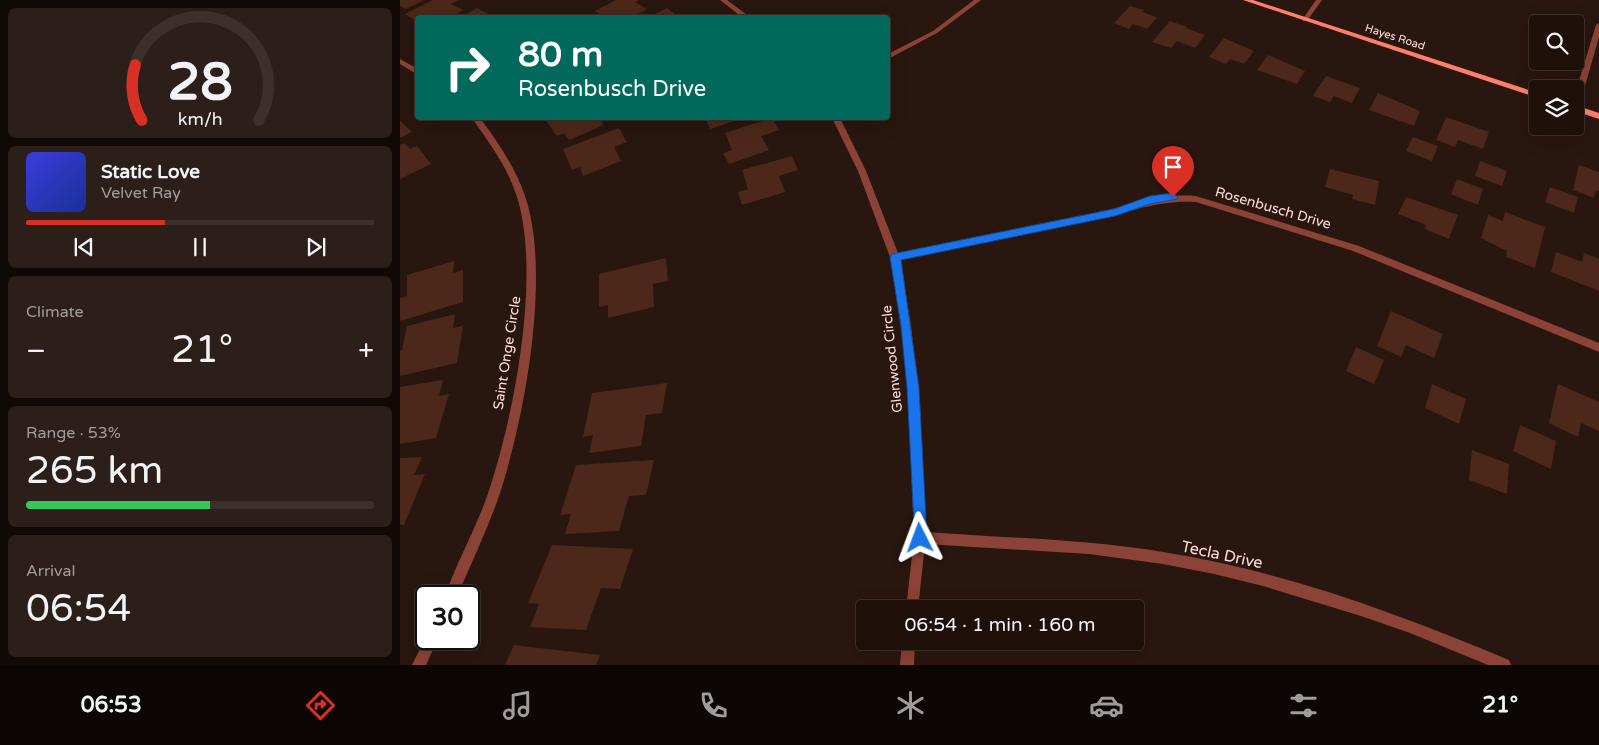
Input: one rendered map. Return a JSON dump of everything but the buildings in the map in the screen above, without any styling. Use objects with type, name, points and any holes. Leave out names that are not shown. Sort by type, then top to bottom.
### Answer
[{"type":"street","points":[[723,0],[744,15]]},
{"type":"street","points":[[890,56],[935,32],[978,0]]},
{"type":"street","name":"Hayes Road","points":[[1246,0],[1529,93]]},
{"type":"street","points":[[1305,20],[1319,0]]},
{"type":"street","points":[[1583,80],[1599,26]]},
{"type":"street","points":[[400,61],[415,70]]},
{"type":"street","points":[[1584,111],[1599,116]]},
{"type":"street","name":"Saint Onge Circle","points":[[456,585],[496,487],[520,391],[533,288],[531,244],[526,212],[516,182],[492,136],[478,120]]},
{"type":"street","name":"Glenwood Circle","points":[[837,120],[862,171],[896,257],[913,388],[920,538],[913,600]]},
{"type":"street","name":"Rosenbusch Drive","points":[[896,257],[1115,212],[1150,200],[1173,197],[1196,199],[1250,217],[1300,229],[1356,248],[1599,348]]},
{"type":"street","name":"Tecla Drive","points":[[920,538],[1112,551],[1232,572],[1344,604],[1404,624],[1504,665]]},
{"type":"street","points":[[419,665],[426,650]]},
{"type":"street","points":[[907,665],[908,650]]},
{"type":"route","points":[[920,538],[913,388],[896,257],[1115,212],[1150,200],[1173,197]]}]
